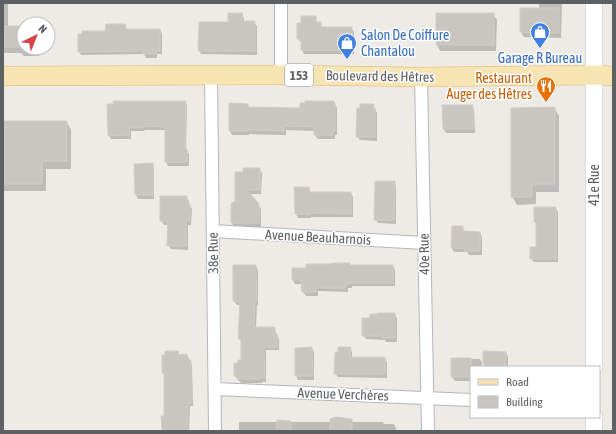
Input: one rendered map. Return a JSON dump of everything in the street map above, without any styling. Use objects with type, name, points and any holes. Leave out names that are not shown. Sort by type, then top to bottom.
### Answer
[{"type":"main road","name":"Boulevard des Hêtres","points":[[3,76],[604,76]]},
{"type":"street","points":[[281,3],[281,75]]},
{"type":"street","name":"41e Rue","points":[[594,3],[604,76],[594,366]]},
{"type":"street","name":"38e Rue","points":[[211,75],[215,431]]},
{"type":"street","name":"40e Rue","points":[[421,77],[428,431]]},
{"type":"street","name":"Avenue Beauharnois","points":[[213,231],[424,243]]},
{"type":"street","name":"Avenue Verchères","points":[[215,389],[470,400]]},
{"type":"street","points":[[594,418],[594,431]]},
{"type":"building","points":[[520,8],[559,8],[559,33],[520,32]]},
{"type":"building","points":[[228,13],[242,13],[243,21],[255,21],[255,51],[198,51],[199,22],[228,22]]},
{"type":"building","points":[[436,13],[494,13],[494,45],[436,45]]},
{"type":"building","points":[[301,16],[316,16],[316,22],[321,22],[321,27],[352,27],[352,50],[301,50],[301,39],[297,39],[297,23],[301,23]]},
{"type":"building","points":[[106,24],[125,24],[126,29],[160,29],[160,51],[156,51],[156,54],[143,54],[143,51],[78,52],[78,34],[82,34],[82,31],[105,31]]},
{"type":"building","points":[[3,26],[16,26],[16,47],[3,47]]},
{"type":"building","points":[[113,101],[186,101],[185,149],[187,149],[187,162],[165,162],[165,127],[129,127],[129,135],[108,136],[107,104],[113,104]]},
{"type":"building","points":[[305,101],[334,101],[335,131],[333,131],[333,135],[314,135],[314,127],[284,126],[284,131],[229,131],[229,103],[248,104],[248,107],[300,108],[300,103],[305,103]]},
{"type":"building","points":[[360,104],[374,104],[375,137],[356,137],[357,108],[360,108]]},
{"type":"building","points":[[442,105],[473,105],[473,129],[443,129]]},
{"type":"building","points":[[555,107],[555,184],[532,184],[532,197],[511,197],[511,108]]},
{"type":"building","points":[[3,121],[67,121],[67,161],[42,161],[42,184],[3,184]]},
{"type":"building","points":[[153,163],[153,195],[135,195],[134,164]]},
{"type":"building","points":[[243,168],[260,168],[260,190],[247,190],[259,204],[259,223],[231,223],[231,204],[235,201],[235,172],[243,172]]},
{"type":"building","points":[[375,181],[395,181],[394,220],[374,220]]},
{"type":"building","points":[[294,187],[309,187],[309,192],[351,192],[351,214],[295,214]]},
{"type":"building","points":[[160,196],[187,196],[187,204],[190,204],[190,221],[186,221],[186,246],[167,246],[168,221],[160,221]]},
{"type":"building","points":[[534,207],[556,207],[556,259],[530,259],[530,247],[536,247],[536,222],[534,222]]},
{"type":"building","points":[[452,226],[463,226],[463,231],[480,232],[480,251],[465,251],[465,249],[451,248]]},
{"type":"building","points":[[350,263],[350,265],[393,265],[393,283],[350,283],[346,284],[346,288],[316,288],[316,292],[302,292],[301,280],[292,280],[292,268],[306,268],[306,264]]},
{"type":"building","points":[[233,265],[256,265],[257,301],[255,301],[254,327],[275,327],[275,334],[277,334],[277,347],[264,347],[265,378],[237,379],[237,376],[234,376],[234,363],[238,363],[238,360],[241,360],[241,339],[238,339],[240,301],[233,301]]},
{"type":"building","points":[[395,313],[395,338],[382,338],[382,336],[362,336],[362,318],[370,318],[370,314]]},
{"type":"building","points":[[312,347],[313,376],[295,376],[295,348]]},
{"type":"building","points":[[338,347],[351,347],[350,357],[385,357],[385,374],[334,374],[335,352],[338,352]]},
{"type":"building","points":[[165,351],[178,351],[179,355],[187,354],[187,360],[191,360],[191,403],[188,403],[187,431],[162,431],[161,416],[164,416],[164,373],[162,373],[162,355],[165,355]]},
{"type":"building","points":[[483,351],[506,352],[506,365],[483,364]]},
{"type":"building","points":[[451,358],[471,358],[470,377],[451,377]]},
{"type":"building","points":[[336,417],[352,419],[352,431],[330,431],[330,419]]},
{"type":"building","points":[[277,420],[291,421],[291,431],[276,431]]},
{"type":"place","name":"Garage R Bureau","points":[[540,49]]},
{"type":"place","name":"Salon De Coiffure Chantalou","points":[[347,60]]},
{"type":"place","name":"Restaurant Auger des Hêtres","points":[[546,103]]}]
